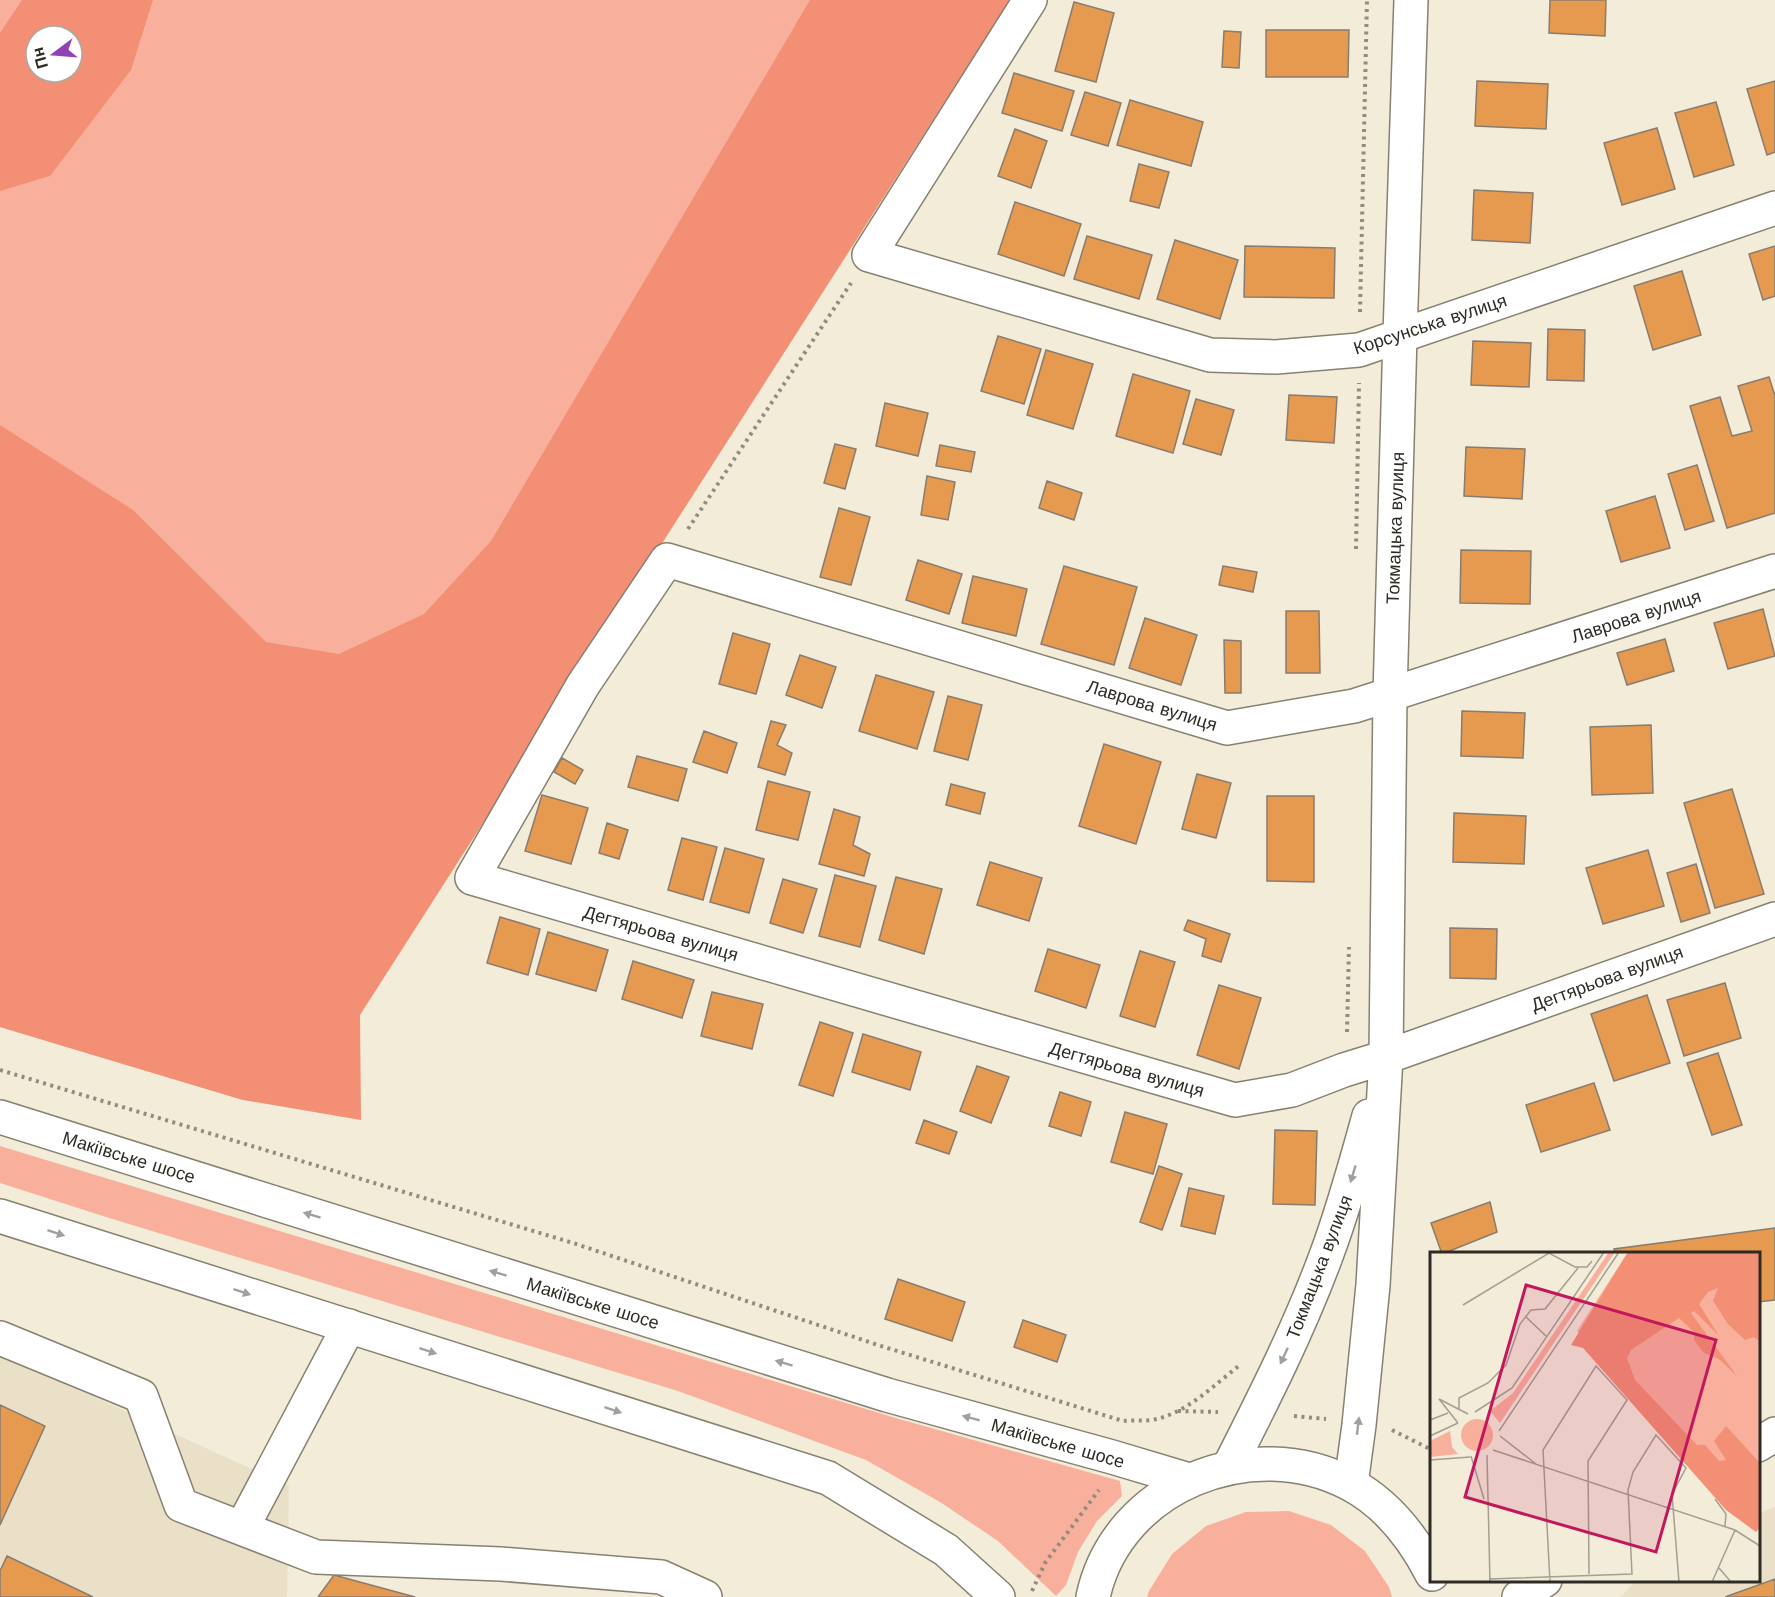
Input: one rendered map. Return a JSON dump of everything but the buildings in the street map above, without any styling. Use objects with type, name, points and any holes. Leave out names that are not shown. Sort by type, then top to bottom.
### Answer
[{"type":"street","points":[[869,255],[1030,0]]},
{"type":"street","name":"Токмацька вулиця","points":[[1351,1484],[1373,1285],[1386,1057],[1390,695],[1411,0]]},
{"type":"street","name":"Корсунська вулиця","points":[[869,255],[1210,355],[1276,357],[1359,350],[1775,207]]},
{"type":"street","name":"Лаврова вулиця","points":[[667,560],[1227,728],[1354,706],[1775,571]]},
{"type":"street","name":"Дегтярьова вулиця","points":[[667,560],[583,685],[472,878],[1235,1100],[1292,1090],[1775,919]]},
{"type":"street","name":"Токмацька вулиця","points":[[1229,1467],[1285,1353],[1326,1256],[1386,1057]]},
{"type":"street","name":"Макіївське шосе","points":[[0,1117],[887,1395],[1189,1480]]},
{"type":"street","points":[[0,1215],[828,1478],[946,1550],[998,1597]]},
{"type":"street","points":[[242,1528],[349,1326]]},
{"type":"street","points":[[0,1338],[141,1396],[181,1505],[316,1557],[501,1564],[661,1577],[705,1597]]},
{"type":"street","points":[[1760,1436],[1775,1433]]},
{"type":"street","points":[[1760,1444],[1775,1433]]},
{"type":"street","points":[[1093,1597],[1106,1560],[1131,1524],[1144,1510],[1189,1480],[1229,1467],[1258,1464],[1288,1465],[1319,1472],[1351,1484],[1380,1504],[1417,1522],[1421,1552],[1430,1572]]},
{"type":"street","points":[[1435,1582],[1440,1597]]},
{"type":"street","points":[[1519,1597],[1543,1582]]},
{"type":"path","points":[[1356,552],[1367,0]]},
{"type":"path","points":[[667,560],[869,255]]},
{"type":"path","points":[[1344,1070],[1350,937]]},
{"type":"path","points":[[0,1070],[561,1239],[881,1346],[1123,1421],[1153,1420],[1177,1411],[1199,1398],[1243,1362]]},
{"type":"path","points":[[1177,1411],[1257,1413],[1316,1418],[1396,1430],[1430,1449]]},
{"type":"path","points":[[1029,1597],[1046,1563],[1103,1484],[1123,1421]]},
{"type":"shaded area","points":[[0,0],[919,0],[243,1100],[0,1027]]},
{"type":"shaded area","points":[[22,0],[153,0],[131,70],[50,176],[0,191],[0,33]]},
{"type":"shaded area","points":[[810,0],[1010,0],[360,1015],[361,1120],[243,1100],[0,1027],[0,425],[133,510],[266,642],[339,654],[424,614],[491,541]]},
{"type":"shaded area","points":[[0,1146],[899,1419],[1120,1481],[1122,1496],[1097,1521],[1078,1552],[1066,1585],[1056,1596],[998,1541],[940,1502],[866,1460],[678,1391],[0,1183]]},
{"type":"shaded area","points":[[0,1354],[289,1486],[287,1597],[0,1597]]},
{"type":"shaded area","points":[[1775,1507],[1775,1597],[1621,1597],[1634,1582],[1760,1582],[1760,1513]]},
{"type":"shaded area","points":[[1289,1511],[1331,1525],[1365,1551],[1389,1587],[1392,1597],[1147,1597],[1172,1554],[1206,1526],[1246,1512]]}]
